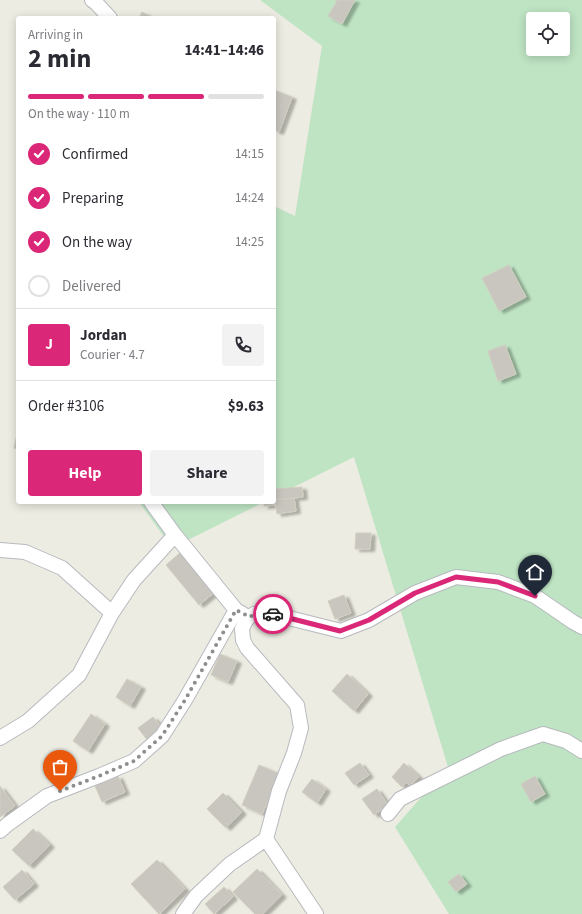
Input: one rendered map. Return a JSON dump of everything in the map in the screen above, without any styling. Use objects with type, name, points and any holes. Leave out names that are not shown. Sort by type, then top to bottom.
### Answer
[{"type":"street","points":[[92,0],[108,16]]},
{"type":"street","points":[[152,504],[174,535],[236,610],[250,617]]},
{"type":"street","points":[[0,738],[28,721],[79,675],[112,613],[134,580],[174,535]]},
{"type":"street","points":[[0,550],[25,552],[62,568],[112,613]]},
{"type":"street","points":[[183,914],[196,896],[230,864],[266,839],[279,791],[294,753],[301,728],[297,705],[244,644],[242,629],[245,622],[250,617],[259,612],[265,612],[340,631],[369,620],[415,593],[456,577],[498,582],[535,596],[582,627]]},
{"type":"street","points":[[0,831],[47,796],[134,761],[162,736],[185,700],[236,610]]},
{"type":"street","points":[[388,814],[400,800],[501,749],[543,734],[566,741],[582,750]]},
{"type":"street","points":[[266,839],[316,914]]},
{"type":"green space","points":[[260,0],[582,0],[582,914],[449,914],[395,827],[448,767],[354,457],[276,496],[276,207],[295,216],[322,46]]},
{"type":"green space","points":[[140,504],[260,504],[172,548]]},
{"type":"building","points":[[335,0],[355,0],[342,24],[328,16],[337,1]]},
{"type":"building","points":[[142,12],[149,16],[140,16]]},
{"type":"building","points":[[276,91],[292,97],[279,132],[276,131]]},
{"type":"building","points":[[509,265],[526,297],[499,311],[482,278]]},
{"type":"building","points":[[505,345],[516,374],[498,381],[488,351]]},
{"type":"building","points":[[302,487],[303,497],[276,500],[276,489]]},
{"type":"building","points":[[294,498],[296,511],[277,514],[276,500]]},
{"type":"building","points":[[264,504],[275,504],[275,505],[264,506]]},
{"type":"building","points":[[356,533],[371,533],[370,549],[355,549]]},
{"type":"building","points":[[181,552],[215,592],[199,605],[166,565]]},
{"type":"building","points":[[344,595],[351,613],[335,619],[328,601]]},
{"type":"building","points":[[220,654],[237,661],[228,682],[211,675]]},
{"type":"building","points":[[347,674],[368,694],[354,711],[332,691]]},
{"type":"building","points":[[127,679],[141,687],[130,706],[116,697]]},
{"type":"building","points":[[91,714],[105,724],[88,751],[73,741]]},
{"type":"building","points":[[153,717],[163,729],[148,741],[138,728]]},
{"type":"building","points":[[360,763],[369,775],[354,785],[345,773]]},
{"type":"building","points":[[404,763],[419,777],[410,786],[406,782],[402,787],[392,777]]},
{"type":"building","points":[[259,765],[280,774],[262,814],[242,805]]},
{"type":"building","points":[[118,776],[125,792],[102,802],[95,786]]},
{"type":"building","points":[[535,776],[545,794],[531,802],[521,784]]},
{"type":"building","points":[[312,779],[326,789],[317,803],[302,792]]},
{"type":"building","points":[[0,786],[15,806],[0,817]]},
{"type":"building","points":[[377,789],[388,805],[374,815],[362,799]]},
{"type":"building","points":[[223,793],[242,812],[226,828],[207,809]]},
{"type":"building","points":[[33,829],[50,845],[29,866],[12,850]]},
{"type":"building","points":[[157,860],[185,889],[159,914],[131,884]]},
{"type":"building","points":[[257,869],[282,895],[263,914],[255,914],[233,892]]},
{"type":"building","points":[[22,870],[34,884],[15,900],[3,887]]},
{"type":"building","points":[[459,874],[467,884],[456,892],[448,882]]},
{"type":"building","points":[[224,887],[233,897],[214,914],[205,904]]},
{"type":"way so far","points":[[60,791],[134,761],[162,736],[185,700],[236,610],[250,617],[259,612],[273,614]]},
{"type":"route","points":[[273,614],[340,631],[369,620],[415,593],[456,577],[498,582],[535,596]]}]
